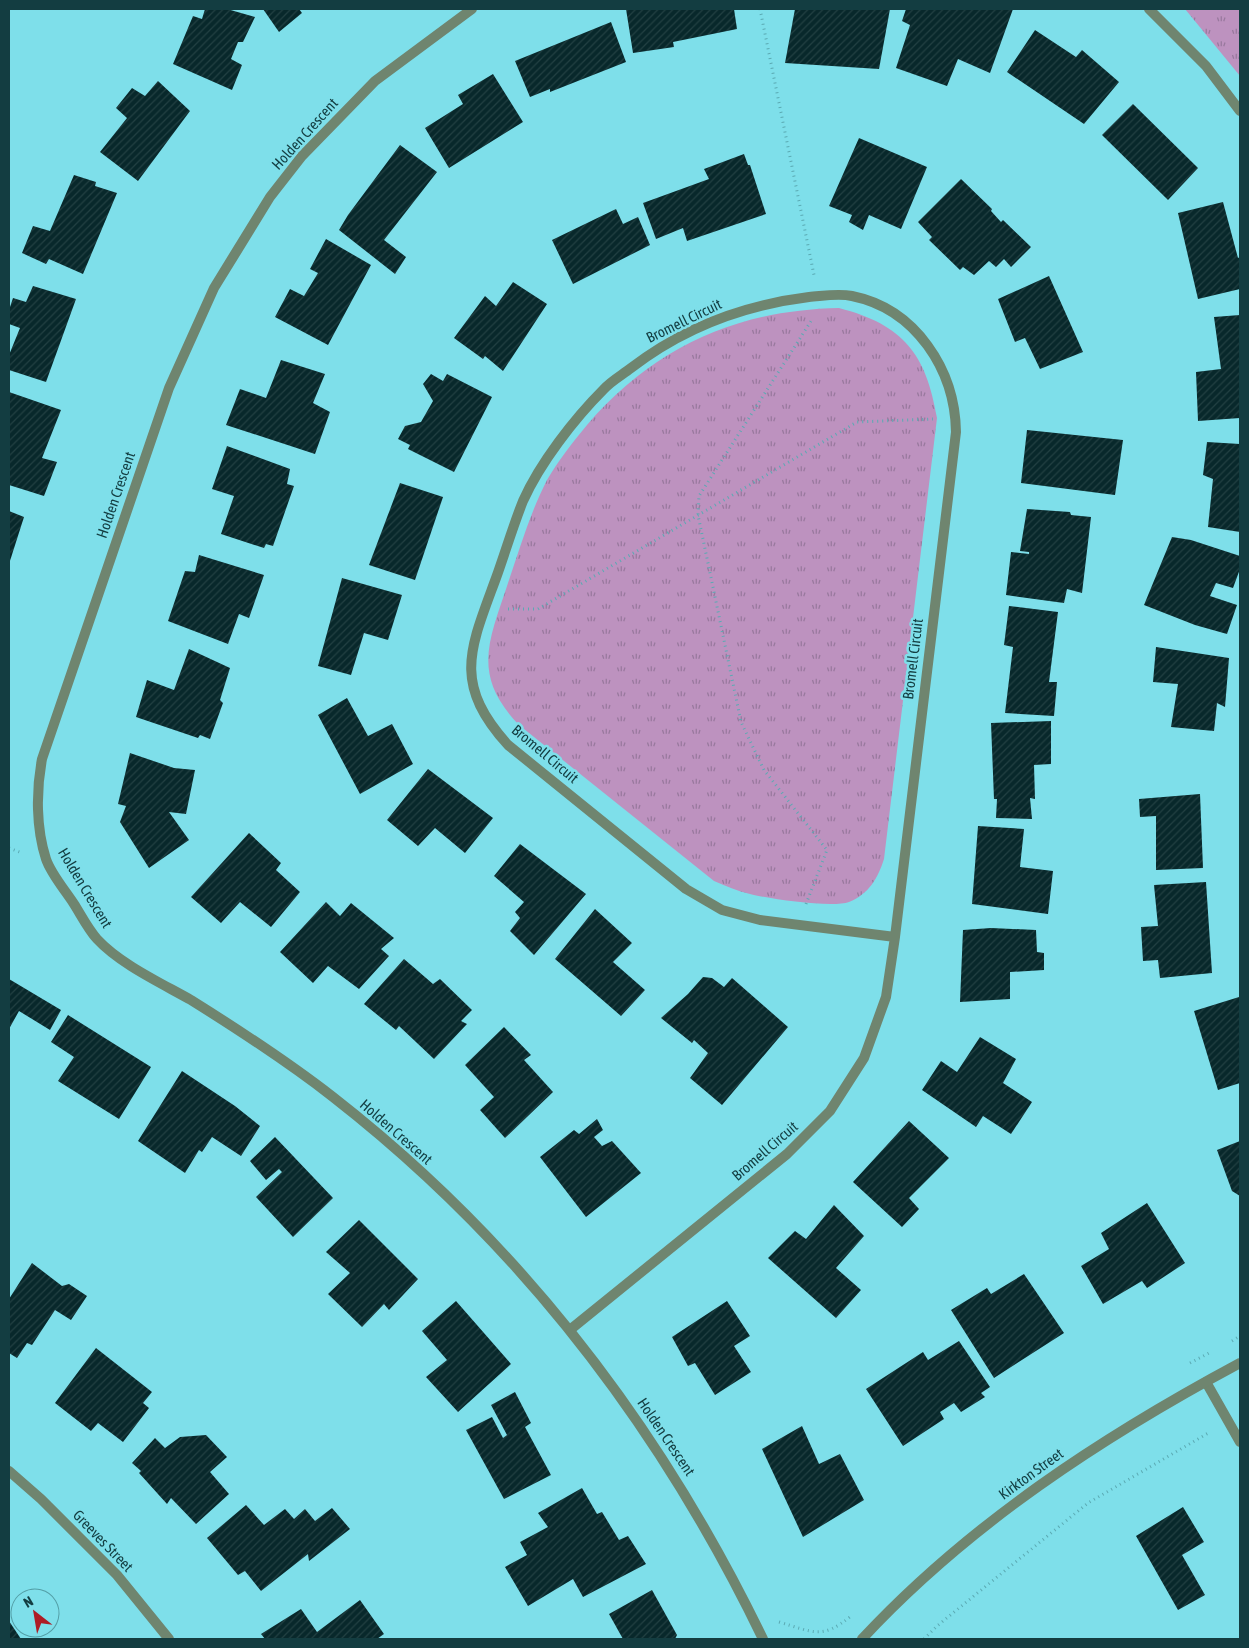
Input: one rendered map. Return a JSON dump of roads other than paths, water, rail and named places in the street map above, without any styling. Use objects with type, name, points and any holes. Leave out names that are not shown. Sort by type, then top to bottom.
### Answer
[{"type":"street","name":"Holden Crescent","points":[[472,9],[375,81],[302,156],[270,197],[214,288],[169,388],[42,759],[38,782],[39,829],[46,860],[96,938],[114,954],[226,1022],[333,1097],[433,1183],[527,1278],[571,1329],[610,1381],[684,1490],[763,1639]]},
{"type":"street","points":[[1149,9],[1206,66],[1240,111]]},
{"type":"street","name":"Bromell Circuit","points":[[571,1329],[787,1154],[830,1111],[864,1058],[886,997],[895,937],[956,432],[956,417],[949,384],[931,348],[918,332],[887,308],[852,296],[835,294],[784,300],[718,318],[658,347],[605,388],[560,439],[524,499],[484,610],[470,658],[476,699],[489,724],[508,745],[686,889],[722,910],[760,920],[895,937]]},
{"type":"street","name":"Kirkton Street","points":[[862,1639],[888,1612],[986,1525],[1092,1448],[1240,1363]]},
{"type":"street","points":[[1206,1382],[1240,1442]]},
{"type":"street","name":"Greeves Street","points":[[9,1471],[41,1499],[117,1575],[168,1639]]}]
